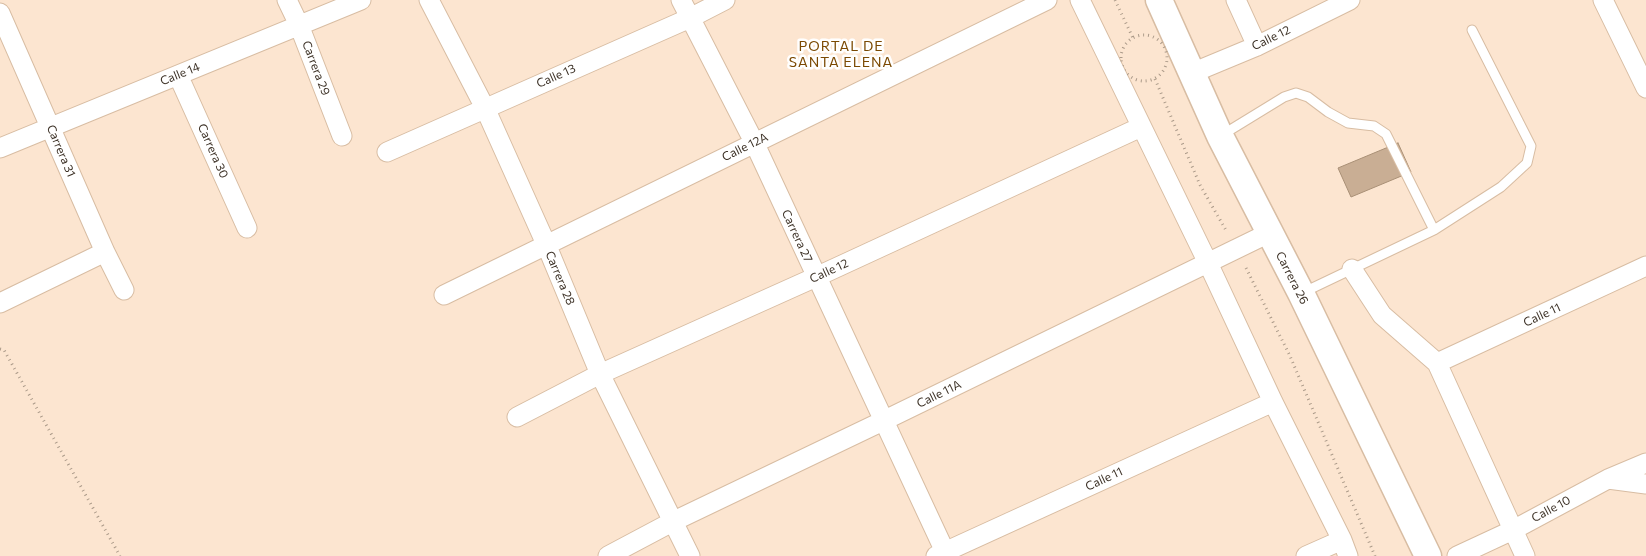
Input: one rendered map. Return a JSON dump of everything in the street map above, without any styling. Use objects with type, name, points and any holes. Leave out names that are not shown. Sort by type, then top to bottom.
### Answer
[{"type":"main road","name":"Carrera 26","points":[[1159,0],[1220,136],[1300,293],[1428,556]]},
{"type":"street","name":"Carrera 29","points":[[288,0],[342,136]]},
{"type":"street","name":"Calle 14","points":[[0,148],[361,0]]},
{"type":"street","name":"Carrera 28","points":[[429,0],[485,108],[546,244],[600,374],[690,556]]},
{"type":"street","name":"Carrera 27","points":[[681,0],[754,142],[885,420],[943,555]]},
{"type":"street","name":"Calle 13","points":[[386,152],[690,18],[725,0]]},
{"type":"street","name":"Calle 12A","points":[[444,295],[1047,0]]},
{"type":"street","points":[[1080,0],[1345,548],[1306,556]]},
{"type":"street","points":[[1236,0],[1257,46]]},
{"type":"street","name":"Calle 12","points":[[1192,73],[1257,46],[1350,0]]},
{"type":"street","points":[[1603,0],[1641,67],[1646,88]]},
{"type":"street","name":"Carrera 31","points":[[0,12],[105,252],[124,290]]},
{"type":"street","name":"Carrera 30","points":[[178,75],[247,228]]},
{"type":"street","name":"Calle 12","points":[[517,417],[600,374],[816,277],[1141,126]]},
{"type":"street","name":"Calle 11A","points":[[608,556],[672,522],[1269,234]]},
{"type":"street","points":[[0,302],[105,252]]},
{"type":"street","name":"Calle 11","points":[[1437,363],[1646,266]]},
{"type":"street","points":[[1352,269],[1382,315],[1437,363],[1525,556]]},
{"type":"street","name":"Calle 11","points":[[943,555],[1273,402]]},
{"type":"street","name":"Calle 10","points":[[1457,556],[1514,530],[1608,479],[1646,463]]},
{"type":"street","points":[[1608,479],[1646,484]]},
{"type":"lane","points":[[1300,293],[1434,230],[1501,187],[1528,163],[1531,146],[1472,30]]},
{"type":"lane","points":[[1220,136],[1284,97],[1296,93],[1308,97],[1348,124],[1374,126],[1386,134],[1434,230]]},
{"type":"path","points":[[1115,0],[1133,38]]},
{"type":"path","points":[[1142,35],[1151,36],[1159,40],[1165,47],[1166,65],[1162,73],[1155,79],[1137,81],[1124,69],[1121,61],[1122,52],[1126,44],[1133,38],[1142,35]]},
{"type":"path","points":[[1155,79],[1200,185],[1237,249],[1290,356],[1375,556]]},
{"type":"path","points":[[0,349],[4,350],[120,556]]},
{"type":"building","points":[[1398,143],[1411,172],[1351,197],[1338,168]]},
{"type":"district","name":"PORTAL DE SANTA ELENA","points":[[841,54]]}]
